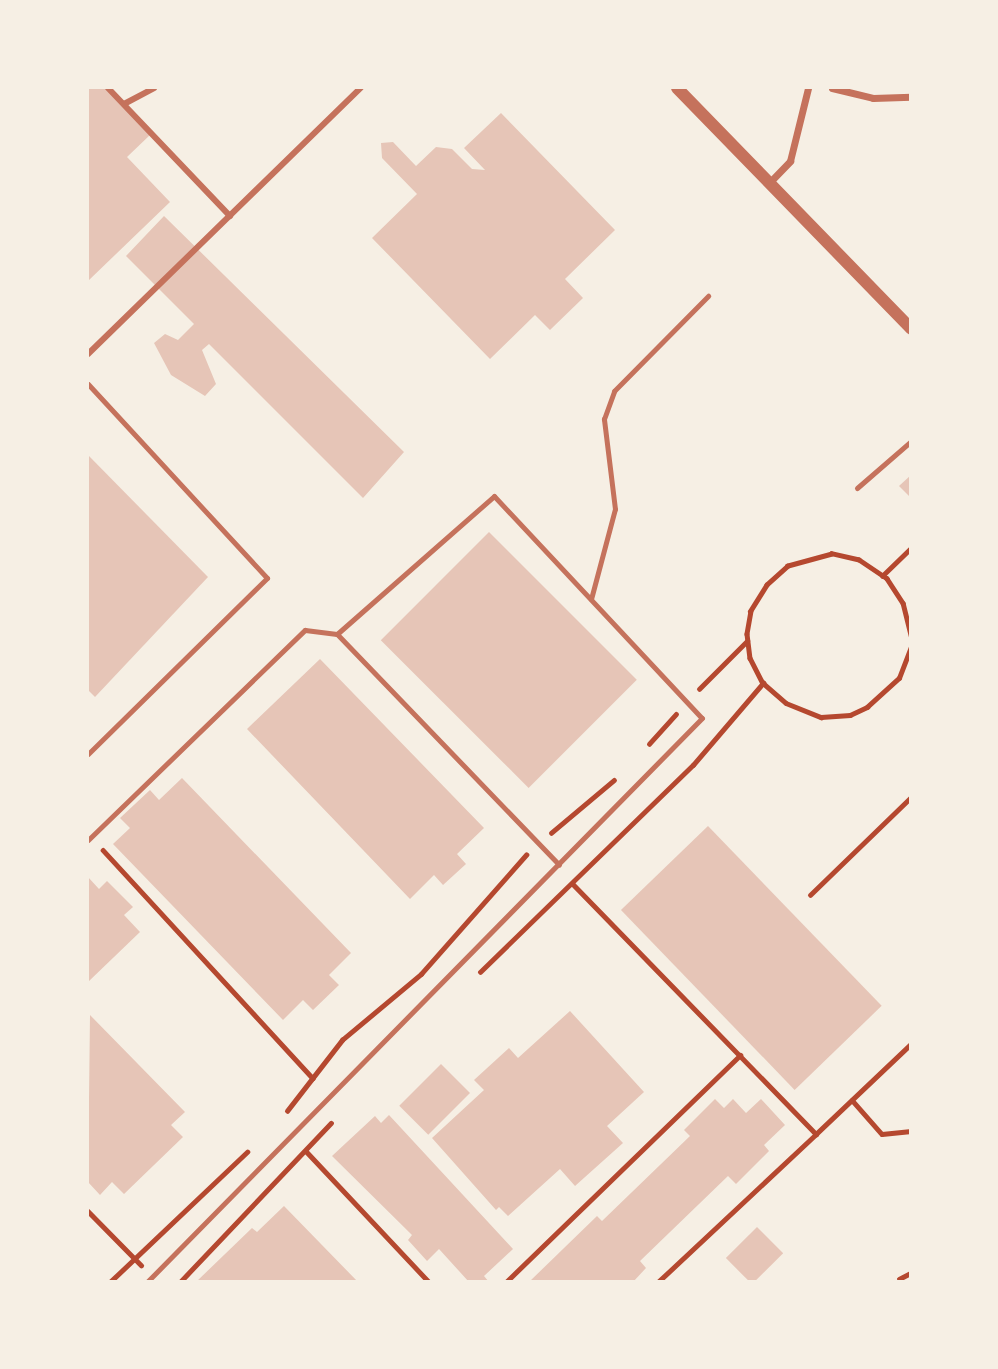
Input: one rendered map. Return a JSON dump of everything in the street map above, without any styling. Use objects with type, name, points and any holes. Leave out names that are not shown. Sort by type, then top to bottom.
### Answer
[{"type":"street","points":[[108,88],[230,216]]},
{"type":"street","points":[[124,104],[154,88]]},
{"type":"street","points":[[677,88],[911,329]]},
{"type":"street","points":[[768,184],[790,161],[808,88]]},
{"type":"street","points":[[832,88],[873,98],[911,97]]},
{"type":"street","points":[[88,354],[358,89]]},
{"type":"lane","points":[[591,599],[615,509],[604,419],[614,391],[708,296]]},
{"type":"lane","points":[[88,384],[267,578],[88,754]]},
{"type":"lane","points":[[857,488],[911,440]]},
{"type":"lane","points":[[150,1279],[702,718],[494,496],[337,635]]},
{"type":"lane","points":[[89,839],[305,630],[337,635],[559,865]]},
{"type":"path","points":[[883,576],[911,548]]},
{"type":"path","points":[[906,552],[911,557]]},
{"type":"path","points":[[911,637],[903,604],[883,576],[844,555],[817,555],[788,566],[756,599],[747,641],[750,658],[763,683],[802,712],[821,717],[850,715],[867,707],[899,678],[911,647]]},
{"type":"path","points":[[688,700],[747,641]]},
{"type":"path","points":[[477,974],[693,765],[763,683]]},
{"type":"path","points":[[644,749],[679,710]]},
{"type":"path","points":[[547,836],[617,778]]},
{"type":"path","points":[[810,895],[911,797]]},
{"type":"path","points":[[89,839],[313,1078]]},
{"type":"path","points":[[280,1121],[342,1040],[421,974],[527,853]]},
{"type":"path","points":[[573,884],[816,1134]]},
{"type":"path","points":[[658,1282],[911,1044]]},
{"type":"path","points":[[506,1282],[740,1055]]},
{"type":"path","points":[[852,1100],[882,1134],[911,1131]]},
{"type":"path","points":[[180,1282],[338,1115]]},
{"type":"path","points":[[110,1282],[250,1149]]},
{"type":"path","points":[[306,1151],[429,1282]]},
{"type":"path","points":[[88,1211],[150,1279]]},
{"type":"path","points":[[899,1279],[911,1273]]},
{"type":"building","points":[[88,88],[105,88],[150,135],[127,157],[170,202],[88,281]]},
{"type":"building","points":[[501,113],[615,230],[565,279],[583,298],[550,330],[535,315],[490,359],[372,238],[417,194],[382,158],[381,143],[393,142],[416,166],[436,147],[452,149],[472,169],[485,170],[464,148]]},
{"type":"building","points":[[164,216],[404,452],[363,498],[209,344],[202,350],[216,384],[205,396],[171,375],[154,343],[165,334],[178,340],[194,324],[126,256]]},
{"type":"building","points":[[88,455],[208,577],[95,697],[88,690]]},
{"type":"building","points":[[911,475],[911,498],[899,486]]},
{"type":"building","points":[[489,532],[637,680],[529,788],[381,640]]},
{"type":"building","points":[[320,659],[484,828],[457,854],[466,864],[443,885],[434,875],[410,899],[247,729]]},
{"type":"building","points":[[182,778],[351,953],[329,975],[339,985],[313,1010],[303,1000],[283,1020],[113,844],[130,828],[120,818],[150,790],[159,800]]},
{"type":"building","points":[[708,826],[882,1006],[795,1090],[621,910]]},
{"type":"building","points":[[88,877],[99,889],[107,881],[133,907],[124,915],[140,932],[88,982]]},
{"type":"building","points":[[570,1011],[644,1092],[607,1126],[623,1143],[575,1186],[560,1169],[508,1216],[499,1207],[496,1210],[432,1138],[484,1090],[474,1080],[509,1048],[518,1058]]},
{"type":"building","points":[[90,1015],[185,1112],[171,1125],[183,1137],[124,1194],[112,1182],[100,1195],[88,1182]]},
{"type":"building","points":[[441,1064],[470,1093],[428,1135],[399,1106]]},
{"type":"building","points":[[715,1099],[724,1108],[733,1099],[746,1113],[761,1099],[785,1125],[764,1145],[769,1151],[736,1184],[728,1176],[640,1261],[646,1268],[633,1282],[529,1282],[597,1216],[602,1221],[690,1136],[684,1130]]},
{"type":"building","points":[[389,1115],[513,1249],[484,1276],[489,1282],[469,1282],[439,1249],[427,1261],[408,1240],[412,1235],[332,1156],[375,1116],[381,1123]]},
{"type":"building","points":[[284,1206],[358,1282],[196,1282],[252,1228],[257,1232]]},
{"type":"building","points":[[757,1227],[783,1253],[754,1282],[750,1282],[726,1258]]}]
